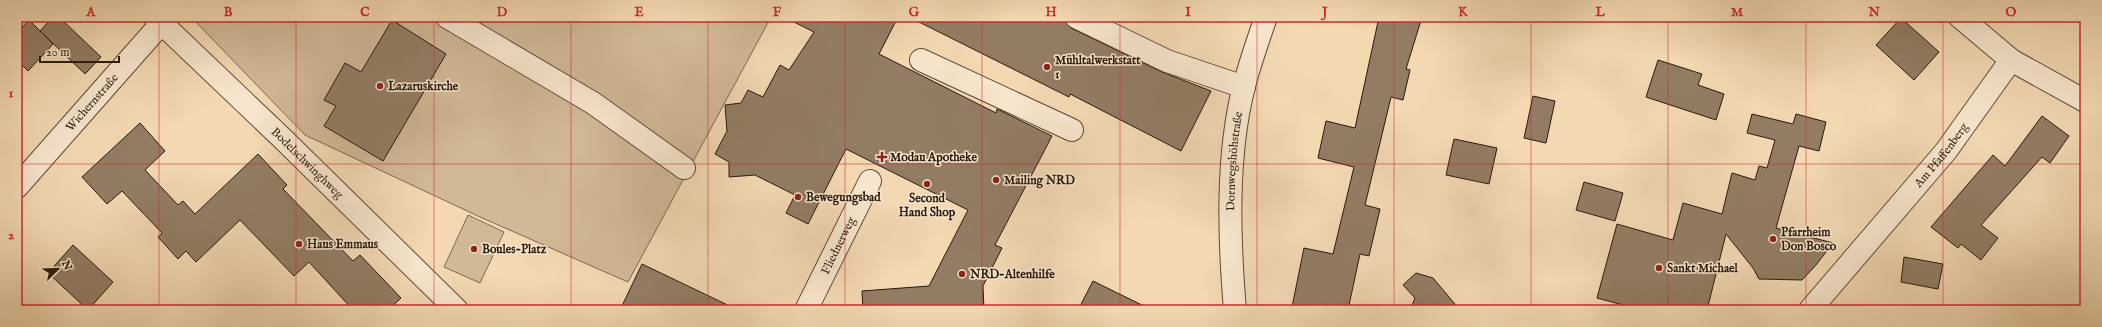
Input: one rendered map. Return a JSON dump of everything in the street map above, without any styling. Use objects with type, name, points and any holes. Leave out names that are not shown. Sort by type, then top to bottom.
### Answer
[{"type":"street","points":[[447,17],[593,103],[684,168]]},
{"type":"street","points":[[1076,17],[1167,60],[1244,87]]},
{"type":"street","name":"Dornwegshöhstraße","points":[[1235,310],[1232,268],[1231,166],[1244,87],[1266,17]]},
{"type":"street","points":[[1960,17],[2011,60],[2085,101]]},
{"type":"street","name":"Bodelschwinghweg","points":[[161,19],[457,310]]},
{"type":"street","name":"Wichernstraße","points":[[17,187],[161,19]]},
{"type":"street","points":[[921,60],[1072,130]]},
{"type":"street","name":"Am Pfaffenberg","points":[[1810,310],[1946,151],[2011,60]]},
{"type":"street","name":"Fliednerweg","points":[[806,310],[870,181]]},
{"type":"shaded area","points":[[191,17],[771,17],[628,282],[480,217],[305,135]]},
{"type":"shaded area","name":"Boules-Platz","points":[[468,215],[504,232],[480,283],[444,267]]},
{"type":"building","points":[[53,17],[59,17],[101,57],[85,74],[40,31]]},
{"type":"building","points":[[784,17],[898,17],[879,54],[996,113],[997,109],[1052,136],[995,245],[1002,248],[983,286],[984,310],[863,310],[862,291],[929,286],[968,210],[846,149],[808,224],[786,213],[795,195],[755,175],[729,177],[729,162],[715,154],[727,131],[725,105],[741,103],[748,90],[763,97],[780,65],[789,70],[814,32]]},
{"type":"building","points":[[909,17],[1056,17],[1065,21],[1071,28],[1162,72],[1211,91],[1181,151],[1070,94],[1069,97]]},
{"type":"building","points":[[1379,17],[1422,17],[1406,69],[1410,70],[1403,100],[1391,97],[1365,205],[1380,209],[1369,256],[1360,254],[1348,310],[1305,310],[1292,307],[1304,248],[1333,254],[1354,167],[1318,158],[1326,121],[1355,128]]},
{"type":"building","points":[[1901,18],[1939,52],[1914,80],[1876,45]]},
{"type":"building","points":[[29,20],[53,44],[28,71],[17,60],[17,33]]},
{"type":"building","name":"Lazaruskirche","points":[[392,20],[446,54],[383,161],[324,126],[336,106],[324,100],[345,63],[361,72]]},
{"type":"building","points":[[1658,60],[1702,74],[1698,85],[1724,94],[1716,120],[1646,97]]},
{"type":"building","points":[[1533,96],[1555,101],[1546,143],[1524,138]]},
{"type":"building","points":[[1752,114],[1793,124],[1796,114],[1826,122],[1819,151],[1799,146],[1776,228],[1833,243],[1816,265],[1802,280],[1759,279],[1753,268],[1726,234],[1707,310],[1642,310],[1597,298],[1617,224],[1673,240],[1683,203],[1722,214],[1732,173],[1755,180],[1759,166],[1767,168],[1775,140],[1747,133]]},
{"type":"building","points":[[2042,116],[2069,136],[2050,163],[2042,157],[1981,225],[1998,238],[1981,260],[1961,244],[1958,248],[1931,227],[1993,155],[2005,166]]},
{"type":"building","points":[[140,123],[165,151],[145,170],[178,205],[183,201],[195,214],[258,154],[287,185],[283,189],[353,261],[360,255],[401,298],[388,310],[353,310],[309,262],[294,276],[240,220],[196,262],[186,251],[178,259],[158,237],[162,233],[122,191],[107,204],[82,177]]},
{"type":"building","points":[[1454,139],[1497,148],[1489,184],[1446,175]]},
{"type":"building","points":[[1584,182],[1623,193],[1615,221],[1576,210]]},
{"type":"building","points":[[73,245],[113,282],[88,310],[48,273]]},
{"type":"building","points":[[1904,257],[1943,264],[1938,289],[1901,282]]},
{"type":"building","points":[[642,264],[738,310],[620,310]]},
{"type":"building","points":[[1416,273],[1433,278],[1460,310],[1410,310],[1415,298],[1403,285]]},
{"type":"building","name":"NRD-Altenhilfe","points":[[1093,281],[1152,310],[1078,310]]},
{"type":"place","name":"Mühltalwerkstatt 1","points":[[1047,67]]},
{"type":"place","name":"Lazaruskirche","points":[[380,86]]},
{"type":"place","name":"Modau Apotheke","points":[[882,157]]},
{"type":"place","name":"Mailing NRD","points":[[996,180]]},
{"type":"place","name":"Second Hand Shop","points":[[927,184]]},
{"type":"place","name":"Bewegungsbad","points":[[798,197]]},
{"type":"place","name":"Pfarrheim Don Bosco","points":[[1773,239]]},
{"type":"place","name":"Haus Emmaus","points":[[299,244]]},
{"type":"place","name":"Boules-Platz","points":[[474,249]]},
{"type":"place","name":"Sankt Michael","points":[[1659,268]]},
{"type":"place","name":"NRD-Altenhilfe","points":[[962,274]]}]
